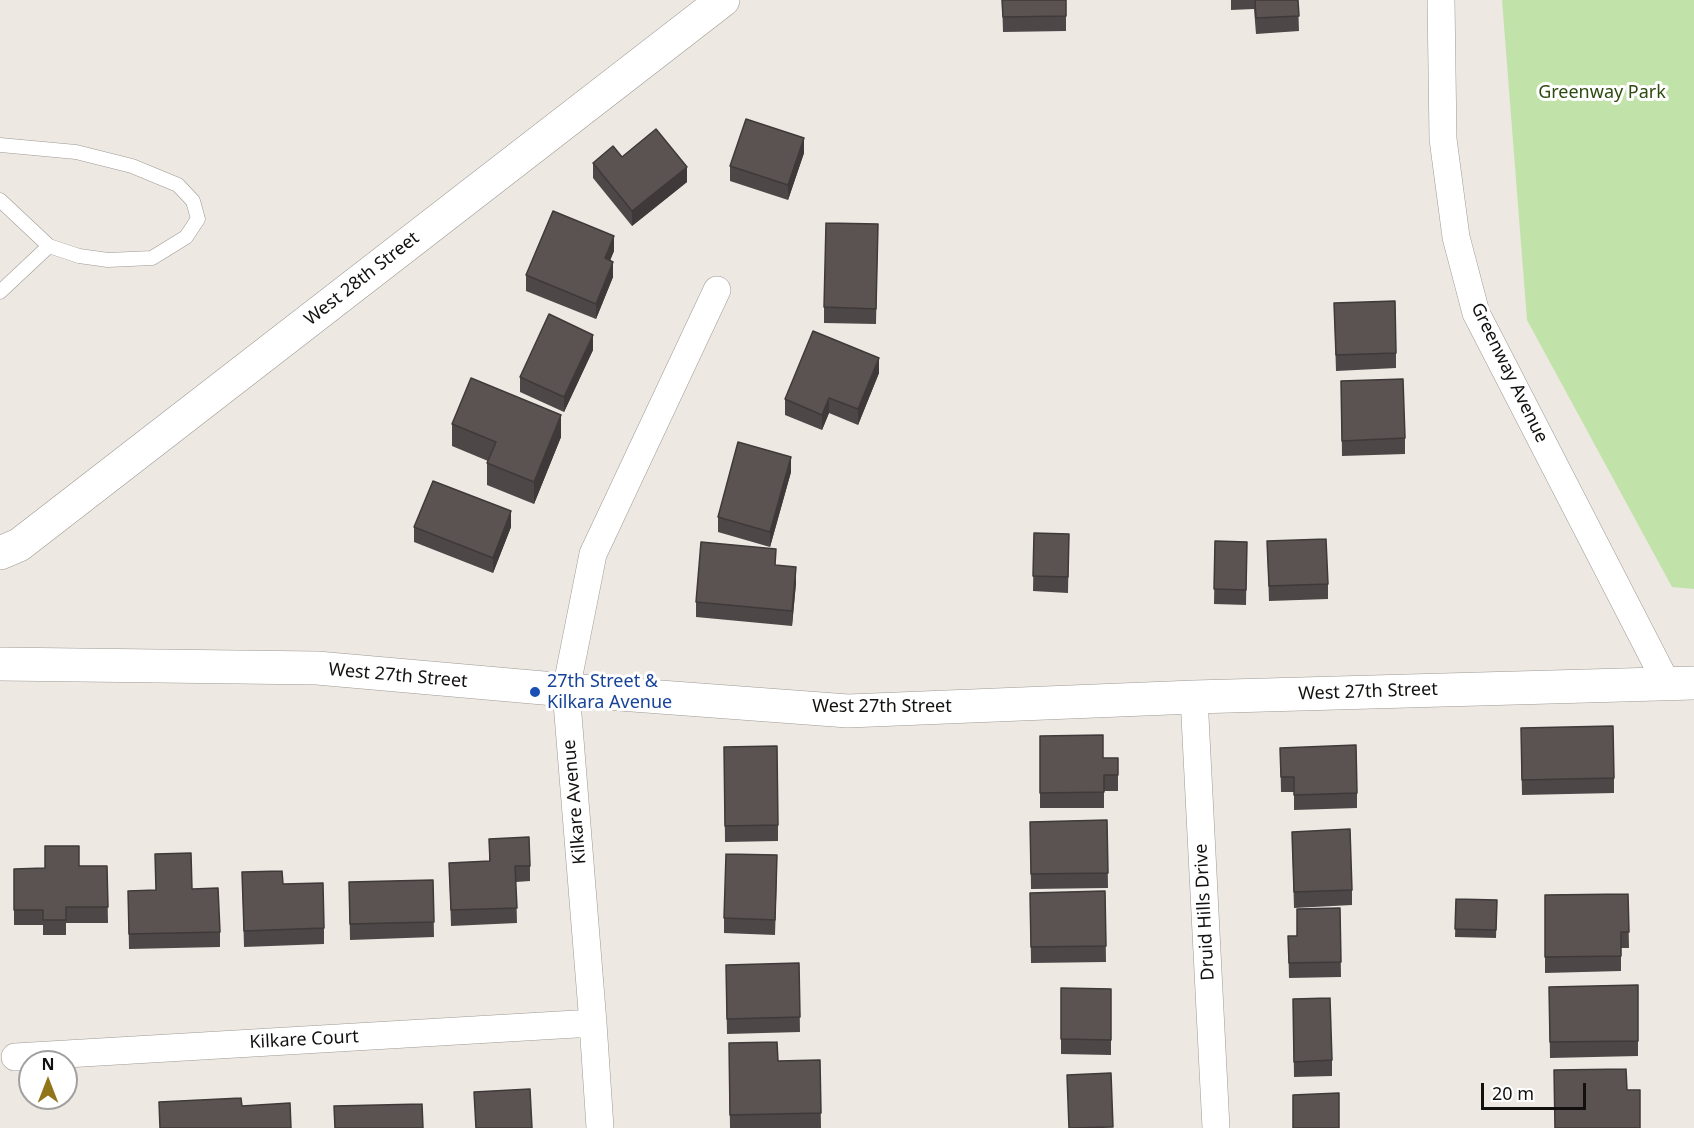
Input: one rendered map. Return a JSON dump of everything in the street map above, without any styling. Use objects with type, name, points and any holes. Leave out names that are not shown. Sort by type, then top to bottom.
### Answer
[{"type":"street","name":"West 28th Street","points":[[0,553],[19,545],[723,0]]},
{"type":"street","name":"Greenway Avenue","points":[[1441,0],[1443,139],[1456,237],[1476,313],[1680,683]]},
{"type":"street","name":"Kilkare Avenue","points":[[600,1128],[566,690],[593,554],[717,290]]},
{"type":"street","name":"West 27th Street","points":[[0,664],[317,669],[848,711],[1194,697],[1680,683]]},
{"type":"street","name":"Druid Hills Drive","points":[[1194,697],[1216,1128]]},
{"type":"street","name":"Kilkare Court","points":[[15,1057],[593,1023]]},
{"type":"lane","points":[[0,145],[76,152],[132,166],[178,185],[193,201],[198,219],[186,237],[152,258],[108,260],[79,256],[49,246],[0,200]]},
{"type":"lane","points":[[0,292],[49,246]]},
{"type":"green space","name":"Greenway Park","points":[[1502,0],[1694,0],[1694,589],[1672,587],[1527,320]]},
{"type":"building","points":[[1002,0],[1066,0],[1066,16],[1003,17]]},
{"type":"building","points":[[1255,0],[1298,0],[1299,16],[1256,18]]},
{"type":"building","points":[[746,119],[804,138],[788,185],[730,166]]},
{"type":"building","points":[[656,129],[687,167],[632,211],[593,163],[613,146],[622,157]]},
{"type":"building","points":[[553,211],[614,236],[605,258],[613,262],[596,304],[526,275]]},
{"type":"building","points":[[826,223],[878,224],[876,309],[824,307]]},
{"type":"building","points":[[1395,301],[1396,353],[1336,355],[1334,303]]},
{"type":"building","points":[[549,314],[593,335],[564,397],[520,377]]},
{"type":"building","points":[[813,331],[879,358],[858,409],[829,398],[822,415],[785,399]]},
{"type":"building","points":[[471,378],[561,415],[534,482],[487,463],[496,442],[452,424]]},
{"type":"building","points":[[1403,379],[1405,438],[1342,441],[1341,381]]},
{"type":"building","points":[[738,442],[791,457],[770,532],[718,517]]},
{"type":"building","points":[[433,481],[511,511],[493,558],[414,527]]},
{"type":"building","points":[[1034,533],[1069,534],[1068,577],[1033,576]]},
{"type":"building","points":[[1326,539],[1328,584],[1269,586],[1267,541]]},
{"type":"building","points":[[1215,541],[1247,542],[1246,590],[1214,589]]},
{"type":"building","points":[[701,542],[776,549],[775,565],[796,567],[792,611],[696,602]]},
{"type":"building","points":[[1613,726],[1614,778],[1522,780],[1521,728]]},
{"type":"building","points":[[1103,735],[1103,758],[1118,758],[1118,775],[1104,775],[1104,792],[1040,793],[1040,736]]},
{"type":"building","points":[[1356,745],[1357,793],[1294,795],[1294,777],[1281,777],[1280,748]]},
{"type":"building","points":[[777,746],[778,825],[725,826],[724,747]]},
{"type":"building","points":[[1107,820],[1108,873],[1031,874],[1030,822]]},
{"type":"building","points":[[1350,829],[1352,890],[1294,892],[1292,832]]},
{"type":"building","points":[[529,837],[530,866],[515,866],[517,908],[451,910],[449,863],[490,861],[489,839]]},
{"type":"building","points":[[45,846],[79,846],[79,866],[107,866],[108,907],[66,907],[66,920],[43,920],[43,910],[14,910],[14,869],[45,868]]},
{"type":"building","points":[[191,853],[192,889],[218,888],[220,932],[129,934],[128,891],[156,890],[155,854]]},
{"type":"building","points":[[726,854],[777,855],[775,920],[724,918]]},
{"type":"building","points":[[282,871],[283,884],[323,883],[324,928],[244,931],[242,872]]},
{"type":"building","points":[[433,880],[434,922],[350,924],[349,882]]},
{"type":"building","points":[[1105,891],[1106,946],[1031,947],[1030,893]]},
{"type":"building","points":[[1628,894],[1629,932],[1621,932],[1621,956],[1545,957],[1545,895]]},
{"type":"building","points":[[1456,899],[1497,900],[1496,930],[1455,929]]},
{"type":"building","points":[[1340,908],[1341,962],[1289,963],[1288,936],[1297,936],[1297,909]]},
{"type":"building","points":[[799,963],[800,1017],[727,1019],[726,965]]},
{"type":"building","points":[[1638,985],[1638,1041],[1550,1042],[1549,987]]},
{"type":"building","points":[[1061,988],[1111,989],[1111,1040],[1061,1039]]},
{"type":"building","points":[[1330,998],[1332,1060],[1294,1062],[1293,999]]},
{"type":"building","points":[[777,1042],[778,1061],[820,1060],[821,1113],[730,1115],[729,1043]]},
{"type":"building","points":[[1626,1069],[1627,1090],[1640,1090],[1640,1128],[1555,1128],[1554,1070]]},
{"type":"building","points":[[1111,1073],[1113,1127],[1069,1128],[1067,1075]]},
{"type":"building","points":[[530,1089],[532,1128],[476,1128],[474,1092]]},
{"type":"building","points":[[1339,1093],[1339,1128],[1293,1128],[1293,1095]]},
{"type":"building","points":[[241,1098],[242,1106],[290,1103],[291,1128],[160,1128],[159,1102]]},
{"type":"building","points":[[422,1104],[423,1128],[335,1128],[334,1106]]},
{"type":"place","name":"27th Street & Kilkara Avenue","points":[[535,692]]}]
